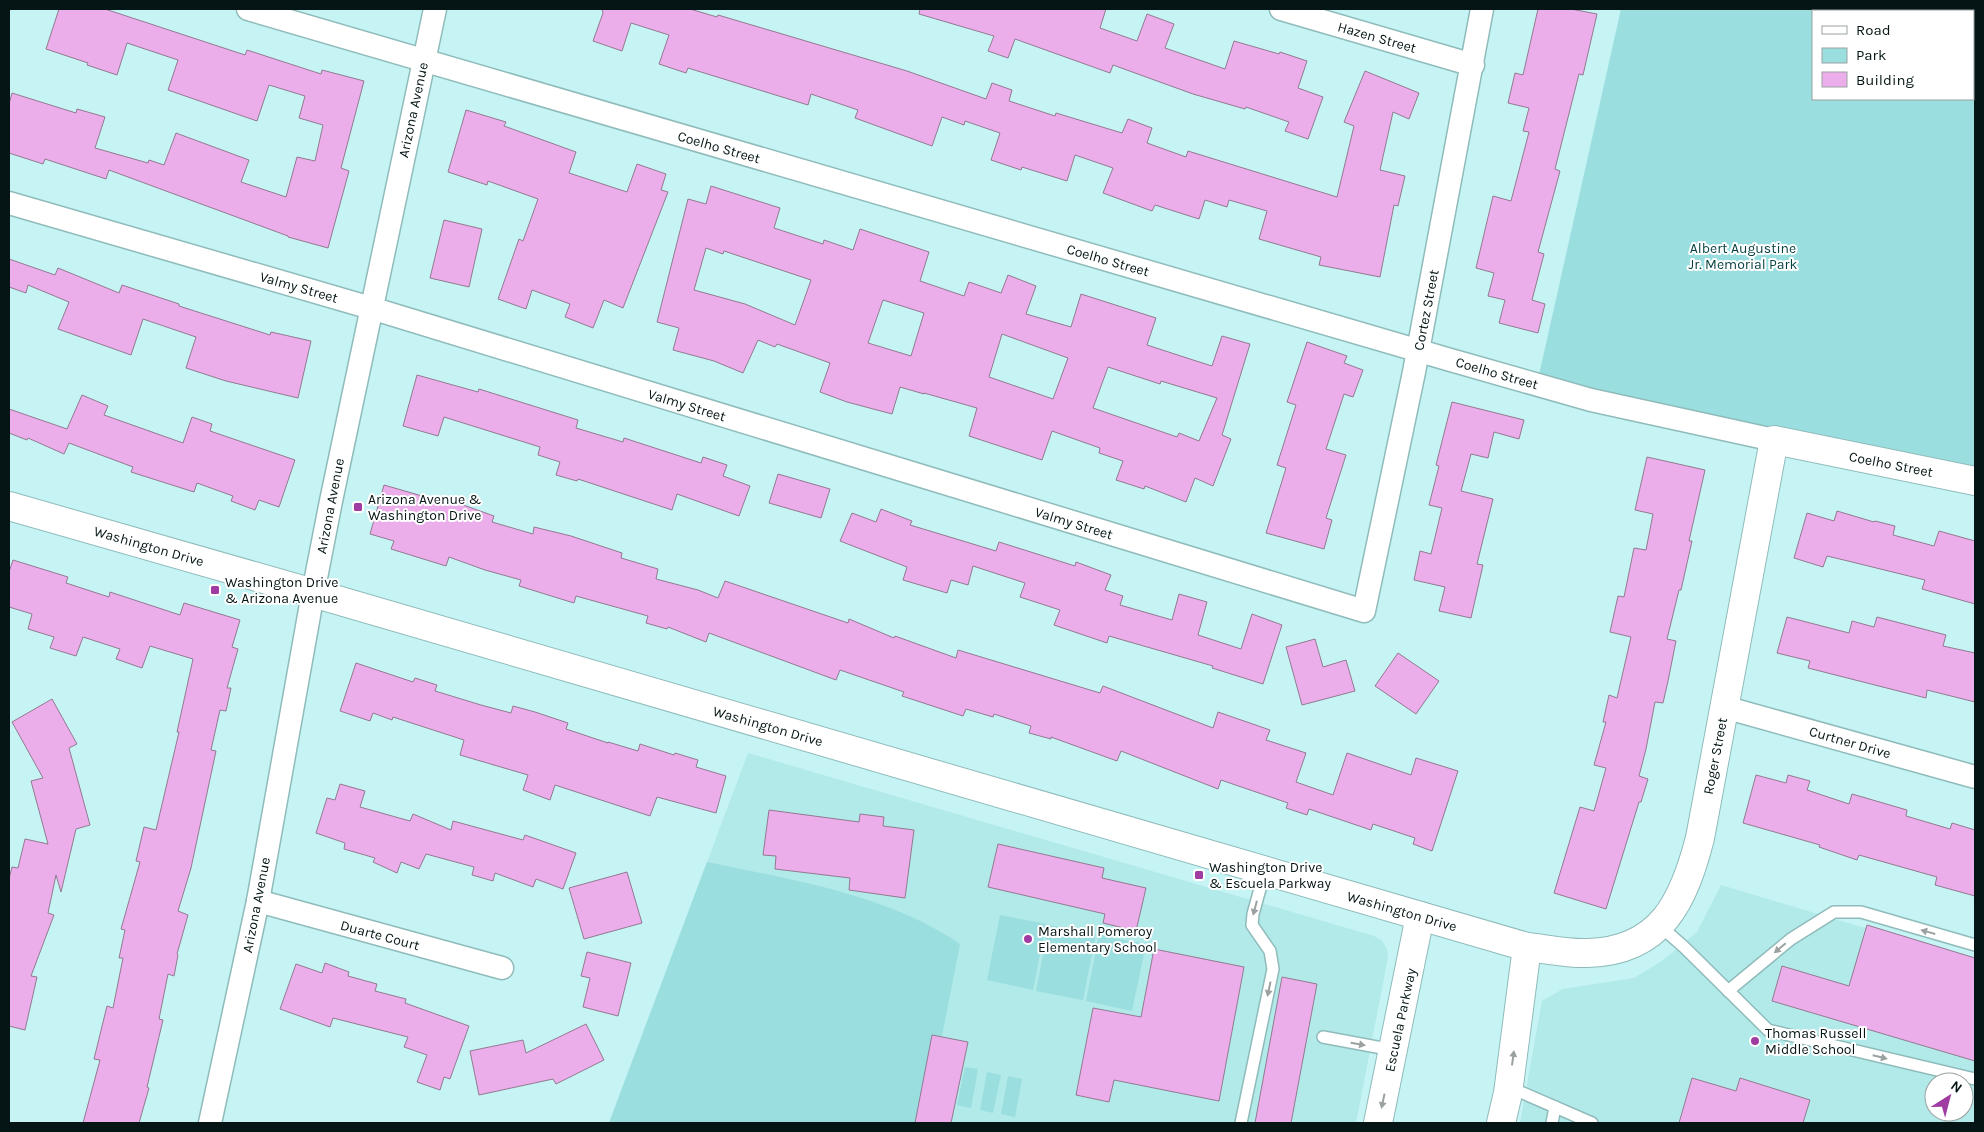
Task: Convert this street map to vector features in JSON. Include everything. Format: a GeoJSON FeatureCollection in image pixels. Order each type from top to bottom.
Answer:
{"type":"FeatureCollection","features":[{"type":"Feature","properties":{"kind":"street","name":"Coelho Street"},"geometry":{"type":"LineString","coordinates":[[248,9],[1418,351],[1592,400],[1975,481]]}},
{"type":"Feature","properties":{"kind":"street","name":"Arizona Avenue"},"geometry":{"type":"LineString","coordinates":[[210,1123],[258,901],[313,593],[370,308],[435,9]]}},
{"type":"Feature","properties":{"kind":"street","name":"Hazen Street"},"geometry":{"type":"LineString","coordinates":[[1282,9],[1473,64]]}},
{"type":"Feature","properties":{"kind":"street","name":"Cortez Street"},"geometry":{"type":"LineString","coordinates":[[1364,611],[1418,351],[1482,9]]}},
{"type":"Feature","properties":{"kind":"street","name":"Valmy Street"},"geometry":{"type":"LineString","coordinates":[[9,203],[370,308],[1364,611]]}},
{"type":"Feature","properties":{"kind":"street","name":"Roger Street"},"geometry":{"type":"LineString","coordinates":[[1527,947],[1587,953],[1614,950],[1633,944],[1659,925],[1678,902],[1693,865],[1700,838],[1774,440]]}},
{"type":"Feature","properties":{"kind":"street","name":"Washington Drive"},"geometry":{"type":"LineString","coordinates":[[9,506],[1527,947]]}},
{"type":"Feature","properties":{"kind":"street","name":"Curtner Drive"},"geometry":{"type":"LineString","coordinates":[[1724,707],[1975,777]]}},
{"type":"Feature","properties":{"kind":"street","name":"Duarte Court"},"geometry":{"type":"LineString","coordinates":[[258,901],[502,968]]}},
{"type":"Feature","properties":{"kind":"street","name":"Escuela Parkway"},"geometry":{"type":"LineString","coordinates":[[1378,1123],[1420,916]]}},
{"type":"Feature","properties":{"kind":"street"},"geometry":{"type":"LineString","coordinates":[[1501,1123],[1509,1087],[1527,947]]}},
{"type":"Feature","properties":{"kind":"lane"},"geometry":{"type":"LineString","coordinates":[[1241,1123],[1273,969],[1270,951],[1252,925],[1253,914],[1265,871]]}},
{"type":"Feature","properties":{"kind":"lane"},"geometry":{"type":"LineString","coordinates":[[1728,991],[1791,939],[1834,912],[1861,912],[1975,945]]}},
{"type":"Feature","properties":{"kind":"lane"},"geometry":{"type":"LineString","coordinates":[[1659,925],[1768,1030],[1975,1079]]}},
{"type":"Feature","properties":{"kind":"lane"},"geometry":{"type":"LineString","coordinates":[[1324,1037],[1393,1050]]}},
{"type":"Feature","properties":{"kind":"lane"},"geometry":{"type":"LineString","coordinates":[[1509,1087],[1592,1123]]}},
{"type":"Feature","properties":{"kind":"lane"},"geometry":{"type":"LineString","coordinates":[[1552,1123],[1555,1107]]}},
{"type":"Feature","properties":{"kind":"shaded area","name":"Marshall Pomeroy Elementary School"},"geometry":{"type":"Polygon","coordinates":[[[748,753],[1374,936],[1382,941],[1387,949],[1388,957],[1356,1123],[609,1123],[748,753]]]}},
{"type":"Feature","properties":{"kind":"shaded area","name":"Thomas Russell Middle School"},"geometry":{"type":"Polygon","coordinates":[[[1721,885],[1975,961],[1975,1123],[1520,1123],[1542,1001],[1563,989],[1634,978],[1662,961],[1697,932],[1721,885]]]}},
{"type":"Feature","properties":{"kind":"green space","name":"Albert Augustine Jr. Memorial Park"},"geometry":{"type":"Polygon","coordinates":[[[1621,9],[1975,9],[1975,481],[1537,384],[1621,9]]]}},
{"type":"Feature","properties":{"kind":"green space"},"geometry":{"type":"Polygon","coordinates":[[[707,862],[805,883],[870,901],[932,927],[960,944],[925,1123],[609,1123],[707,862]]]}},
{"type":"Feature","properties":{"kind":"green space"},"geometry":{"type":"Polygon","coordinates":[[[1000,915],[1046,924],[1033,990],[987,980],[1000,915]]]}},
{"type":"Feature","properties":{"kind":"green space"},"geometry":{"type":"Polygon","coordinates":[[[1049,925],[1096,934],[1083,1000],[1036,991],[1049,925]]]}},
{"type":"Feature","properties":{"kind":"green space"},"geometry":{"type":"Polygon","coordinates":[[[1099,935],[1146,944],[1132,1011],[1086,1001],[1099,935]]]}},
{"type":"Feature","properties":{"kind":"green space"},"geometry":{"type":"Polygon","coordinates":[[[965,1067],[978,1069],[971,1108],[957,1105],[965,1067]]]}},
{"type":"Feature","properties":{"kind":"green space"},"geometry":{"type":"Polygon","coordinates":[[[987,1072],[1001,1075],[993,1113],[980,1110],[987,1072]]]}},
{"type":"Feature","properties":{"kind":"green space"},"geometry":{"type":"Polygon","coordinates":[[[1008,1076],[1022,1079],[1015,1117],[1001,1114],[1008,1076]]]}},
{"type":"Feature","properties":{"kind":"building"},"geometry":{"type":"Polygon","coordinates":[[[59,9],[105,9],[245,55],[247,50],[321,74],[322,70],[364,81],[341,168],[349,171],[328,248],[288,237],[109,170],[106,179],[45,159],[43,164],[9,153],[9,104],[12,93],[76,113],[77,109],[105,117],[95,148],[148,163],[149,160],[164,165],[176,133],[249,160],[241,182],[286,197],[297,157],[315,161],[323,125],[299,118],[305,96],[269,85],[257,121],[168,90],[178,60],[127,43],[117,75],[87,65],[88,63],[46,49],[59,9]]]}},
{"type":"Feature","properties":{"kind":"building"},"geometry":{"type":"Polygon","coordinates":[[[602,9],[690,9],[717,17],[718,15],[907,71],[986,99],[992,83],[1012,90],[1009,101],[1055,116],[1056,113],[1122,133],[1128,119],[1152,128],[1147,143],[1186,157],[1188,151],[1337,197],[1354,126],[1344,122],[1365,71],[1419,93],[1409,119],[1393,112],[1380,170],[1405,176],[1398,206],[1394,205],[1380,277],[1319,265],[1321,257],[1259,239],[1267,211],[1229,200],[1227,207],[1205,200],[1199,219],[1155,205],[1152,211],[1103,193],[1113,168],[1075,155],[1067,181],[1022,167],[1021,170],[991,160],[1000,133],[965,121],[964,125],[942,117],[932,146],[855,118],[858,110],[811,94],[808,105],[688,68],[686,73],[659,64],[669,35],[631,23],[622,51],[593,41],[603,13],[602,9]]]}},
{"type":"Feature","properties":{"kind":"building"},"geometry":{"type":"Polygon","coordinates":[[[920,9],[1106,9],[1100,28],[1137,41],[1147,14],[1174,24],[1165,48],[1225,69],[1234,41],[1279,54],[1280,52],[1307,61],[1298,88],[1323,97],[1308,139],[1285,131],[1289,122],[1246,107],[1245,109],[1193,94],[1113,65],[1110,73],[1015,39],[1008,58],[988,51],[994,36],[919,14],[920,9]]]}},
{"type":"Feature","properties":{"kind":"building"},"geometry":{"type":"Polygon","coordinates":[[[1538,9],[1571,9],[1597,14],[1583,75],[1579,74],[1555,169],[1560,171],[1538,252],[1544,254],[1532,300],[1545,304],[1538,333],[1499,323],[1505,300],[1488,296],[1494,273],[1476,268],[1493,196],[1511,201],[1529,132],[1523,131],[1529,108],[1508,103],[1515,73],[1523,75],[1538,9]]]}},
{"type":"Feature","properties":{"kind":"building"},"geometry":{"type":"Polygon","coordinates":[[[466,110],[506,122],[504,126],[576,152],[569,173],[627,192],[637,164],[666,174],[661,190],[668,192],[623,308],[604,300],[593,328],[565,317],[570,304],[532,290],[526,309],[498,299],[519,239],[523,241],[538,199],[488,181],[487,185],[448,172],[466,110]]]}},
{"type":"Feature","properties":{"kind":"building"},"geometry":{"type":"Polygon","coordinates":[[[711,186],[780,208],[774,228],[823,244],[824,240],[853,250],[860,229],[929,252],[920,281],[964,296],[969,282],[1001,293],[1008,275],[1036,286],[1026,314],[1071,327],[1081,294],[1156,318],[1147,345],[1212,366],[1222,336],[1250,344],[1222,435],[1231,439],[1213,486],[1195,478],[1186,502],[1145,486],[1144,489],[1116,480],[1123,461],[1099,453],[1100,448],[1052,431],[1042,460],[969,436],[977,408],[900,387],[892,414],[847,402],[820,392],[830,363],[777,344],[775,347],[758,340],[743,373],[714,361],[673,350],[679,328],[657,322],[688,199],[706,204],[711,186]],[[706,248],[694,290],[745,304],[795,325],[811,280],[724,251],[723,254],[706,248]],[[883,300],[868,343],[911,356],[924,313],[883,300]],[[1002,334],[989,377],[1053,399],[1068,358],[1002,334]],[[1108,367],[1093,408],[1177,437],[1179,433],[1199,441],[1217,398],[1161,381],[1160,384],[1108,367]]]}},
{"type":"Feature","properties":{"kind":"building"},"geometry":{"type":"Polygon","coordinates":[[[444,220],[482,229],[469,287],[430,278],[444,220]]]}},
{"type":"Feature","properties":{"kind":"building"},"geometry":{"type":"Polygon","coordinates":[[[9,259],[55,275],[58,268],[119,293],[122,285],[179,304],[179,306],[270,335],[271,332],[311,341],[298,398],[226,381],[186,368],[196,337],[143,319],[131,355],[58,329],[69,302],[28,285],[26,293],[9,287],[9,259]]]}},
{"type":"Feature","properties":{"kind":"building"},"geometry":{"type":"Polygon","coordinates":[[[1307,342],[1347,356],[1344,363],[1363,370],[1353,397],[1344,394],[1326,449],[1346,455],[1326,518],[1332,520],[1324,549],[1266,533],[1286,468],[1277,465],[1296,405],[1287,402],[1307,342]]]}},
{"type":"Feature","properties":{"kind":"building"},"geometry":{"type":"Polygon","coordinates":[[[417,375],[478,392],[479,389],[578,420],[576,428],[623,442],[624,438],[701,463],[703,457],[727,465],[723,476],[750,486],[739,516],[677,494],[672,510],[578,479],[577,481],[556,475],[560,462],[538,455],[540,447],[444,417],[438,436],[403,426],[417,375]]]}},
{"type":"Feature","properties":{"kind":"building"},"geometry":{"type":"Polygon","coordinates":[[[82,395],[108,406],[104,415],[183,443],[192,417],[212,424],[210,431],[295,460],[279,507],[259,500],[255,510],[231,501],[233,496],[197,483],[194,492],[131,472],[133,467],[69,443],[64,454],[28,438],[27,440],[9,433],[9,409],[67,429],[82,395]]]}},
{"type":"Feature","properties":{"kind":"building"},"geometry":{"type":"Polygon","coordinates":[[[1452,402],[1524,420],[1519,439],[1494,432],[1488,458],[1471,454],[1461,491],[1493,499],[1477,564],[1483,565],[1471,618],[1439,611],[1445,587],[1414,580],[1420,551],[1431,554],[1442,508],[1429,505],[1439,466],[1436,465],[1452,402]]]}},
{"type":"Feature","properties":{"kind":"building"},"geometry":{"type":"Polygon","coordinates":[[[1647,457],[1705,470],[1689,541],[1692,541],[1681,590],[1679,590],[1667,639],[1676,641],[1668,681],[1663,703],[1655,702],[1639,776],[1648,779],[1606,909],[1554,893],[1580,807],[1594,811],[1606,768],[1594,765],[1606,722],[1603,722],[1609,695],[1617,698],[1631,637],[1610,632],[1618,596],[1624,597],[1634,548],[1646,550],[1653,514],[1635,510],[1647,457]]]}},
{"type":"Feature","properties":{"kind":"building"},"geometry":{"type":"Polygon","coordinates":[[[778,474],[830,489],[821,518],[769,503],[778,474]]]}},
{"type":"Feature","properties":{"kind":"building"},"geometry":{"type":"Polygon","coordinates":[[[384,485],[443,502],[444,498],[494,516],[492,522],[533,534],[534,527],[571,536],[622,553],[621,558],[658,569],[656,579],[698,590],[718,598],[725,581],[848,623],[849,619],[894,638],[895,636],[956,658],[958,650],[1100,693],[1103,686],[1213,728],[1218,712],[1270,730],[1266,740],[1306,753],[1296,782],[1333,795],[1347,753],[1411,775],[1416,758],[1458,771],[1432,851],[1413,844],[1415,838],[1373,824],[1371,830],[1309,809],[1307,815],[1286,808],[1288,803],[1221,780],[1218,789],[1121,751],[1117,761],[1051,737],[1051,739],[1029,733],[1031,726],[994,714],[993,717],[966,709],[963,716],[902,696],[904,692],[840,670],[836,680],[709,633],[706,642],[668,627],[667,629],[646,623],[648,616],[576,596],[574,603],[519,586],[521,580],[449,557],[446,566],[391,549],[394,541],[370,534],[384,485]]]}},
{"type":"Feature","properties":{"kind":"building"},"geometry":{"type":"Polygon","coordinates":[[[881,509],[912,521],[910,525],[996,551],[999,542],[1075,566],[1076,562],[1111,575],[1105,590],[1123,596],[1120,605],[1172,620],[1179,594],[1207,602],[1198,635],[1241,649],[1252,614],[1282,625],[1263,684],[1212,668],[1213,666],[1109,636],[1107,643],[1054,625],[1060,610],[1020,597],[1025,583],[973,566],[968,585],[951,580],[947,593],[903,580],[907,567],[840,541],[852,513],[876,522],[881,509]]]}},
{"type":"Feature","properties":{"kind":"building"},"geometry":{"type":"Polygon","coordinates":[[[1837,511],[1895,526],[1893,535],[1934,546],[1939,531],[1975,541],[1975,604],[1922,589],[1925,580],[1827,556],[1823,567],[1794,558],[1807,513],[1834,521],[1837,511]]]}},
{"type":"Feature","properties":{"kind":"building"},"geometry":{"type":"Polygon","coordinates":[[[13,560],[68,577],[66,583],[109,597],[110,592],[180,615],[184,603],[240,620],[232,647],[238,649],[227,688],[231,688],[226,711],[220,710],[211,750],[216,751],[191,868],[178,911],[188,915],[177,954],[174,976],[168,974],[159,1019],[163,1020],[147,1087],[149,1088],[139,1123],[83,1123],[100,1060],[94,1059],[107,1006],[113,1008],[123,958],[119,958],[125,930],[121,929],[140,862],[136,861],[144,827],[156,830],[179,732],[177,732],[193,659],[150,646],[142,668],[116,659],[120,649],[83,637],[76,656],[50,648],[54,637],[28,629],[32,614],[9,607],[9,572],[13,560]]]}},
{"type":"Feature","properties":{"kind":"building"},"geometry":{"type":"Polygon","coordinates":[[[1787,617],[1849,633],[1852,621],[1874,627],[1877,617],[1946,635],[1943,646],[1975,653],[1975,702],[1927,690],[1926,698],[1808,668],[1810,661],[1777,653],[1787,617]]]}},
{"type":"Feature","properties":{"kind":"building"},"geometry":{"type":"Polygon","coordinates":[[[1315,639],[1323,667],[1346,660],[1355,691],[1302,705],[1286,647],[1315,639]]]}},
{"type":"Feature","properties":{"kind":"building"},"geometry":{"type":"Polygon","coordinates":[[[1398,653],[1439,681],[1416,714],[1375,686],[1398,653]]]}},
{"type":"Feature","properties":{"kind":"building"},"geometry":{"type":"Polygon","coordinates":[[[356,663],[413,682],[415,678],[437,685],[435,691],[481,705],[511,713],[513,706],[535,712],[568,723],[566,729],[608,743],[638,751],[640,744],[674,755],[675,753],[698,760],[696,767],[726,776],[716,813],[657,797],[650,816],[555,785],[550,800],[523,790],[528,775],[460,755],[464,740],[393,717],[392,720],[373,713],[370,721],[340,711],[356,663]]]}},
{"type":"Feature","properties":{"kind":"building"},"geometry":{"type":"Polygon","coordinates":[[[52,699],[77,744],[69,748],[90,825],[76,829],[61,892],[56,875],[48,913],[54,915],[31,976],[37,977],[25,1030],[9,1026],[9,879],[12,867],[18,868],[25,839],[48,844],[31,781],[43,778],[12,722],[52,699]]]}},
{"type":"Feature","properties":{"kind":"building"},"geometry":{"type":"Polygon","coordinates":[[[1756,775],[1786,783],[1788,775],[1810,781],[1807,790],[1849,804],[1852,794],[1907,810],[1906,816],[1950,829],[1952,823],[1975,830],[1975,896],[1935,885],[1937,877],[1859,855],[1857,860],[1819,847],[1820,845],[1743,823],[1756,775]]]}},
{"type":"Feature","properties":{"kind":"building"},"geometry":{"type":"Polygon","coordinates":[[[340,784],[365,791],[360,807],[410,821],[413,814],[451,830],[453,821],[523,840],[525,835],[576,853],[563,889],[536,879],[533,887],[495,873],[493,881],[472,875],[474,867],[426,854],[419,869],[401,862],[397,873],[373,862],[375,858],[344,849],[345,843],[316,833],[327,798],[335,800],[340,784]]]}},
{"type":"Feature","properties":{"kind":"building"},"geometry":{"type":"Polygon","coordinates":[[[769,810],[859,822],[860,814],[884,817],[883,826],[914,830],[905,898],[849,890],[850,878],[775,869],[776,856],[763,855],[769,810]]]}},
{"type":"Feature","properties":{"kind":"building"},"geometry":{"type":"Polygon","coordinates":[[[998,844],[1104,868],[1102,878],[1146,888],[1136,931],[1103,923],[1105,914],[988,887],[998,844]]]}},
{"type":"Feature","properties":{"kind":"building"},"geometry":{"type":"Polygon","coordinates":[[[627,872],[642,923],[584,939],[569,888],[627,872]]]}},
{"type":"Feature","properties":{"kind":"building"},"geometry":{"type":"Polygon","coordinates":[[[1867,925],[1975,958],[1975,1061],[1772,1001],[1782,966],[1849,986],[1867,925]]]}},
{"type":"Feature","properties":{"kind":"building"},"geometry":{"type":"Polygon","coordinates":[[[1154,949],[1244,967],[1219,1101],[1114,1080],[1109,1102],[1076,1095],[1093,1008],[1141,1017],[1154,949]]]}},
{"type":"Feature","properties":{"kind":"building"},"geometry":{"type":"Polygon","coordinates":[[[587,952],[631,963],[618,1016],[583,1007],[590,978],[581,976],[587,952]]]}},
{"type":"Feature","properties":{"kind":"building"},"geometry":{"type":"Polygon","coordinates":[[[325,963],[349,972],[348,976],[377,984],[375,991],[406,999],[405,1003],[469,1026],[450,1079],[444,1077],[440,1090],[417,1082],[427,1055],[404,1047],[408,1037],[333,1018],[330,1027],[280,1009],[296,964],[322,973],[325,963]]]}},
{"type":"Feature","properties":{"kind":"building"},"geometry":{"type":"Polygon","coordinates":[[[1282,977],[1317,984],[1291,1123],[1255,1123],[1282,977]]]}},
{"type":"Feature","properties":{"kind":"building"},"geometry":{"type":"Polygon","coordinates":[[[586,1024],[604,1060],[556,1084],[553,1079],[479,1095],[470,1051],[523,1040],[526,1053],[586,1024]]]}},
{"type":"Feature","properties":{"kind":"building"},"geometry":{"type":"Polygon","coordinates":[[[932,1035],[968,1042],[951,1123],[915,1123],[932,1035]]]}},
{"type":"Feature","properties":{"kind":"building"},"geometry":{"type":"Polygon","coordinates":[[[1692,1078],[1736,1091],[1740,1078],[1810,1100],[1803,1123],[1679,1123],[1692,1078]]]}},
{"type":"Feature","properties":{"kind":"place","name":"Arizona Avenue & Washington Drive"},"geometry":{"type":"Point","coordinates":[358,507]}},
{"type":"Feature","properties":{"kind":"place","name":"Washington Drive & Arizona Avenue"},"geometry":{"type":"Point","coordinates":[215,590]}},
{"type":"Feature","properties":{"kind":"place","name":"Washington Drive & Escuela Parkway"},"geometry":{"type":"Point","coordinates":[1199,875]}},
{"type":"Feature","properties":{"kind":"place","name":"Marshall Pomeroy Elementary School"},"geometry":{"type":"Point","coordinates":[1028,939]}},
{"type":"Feature","properties":{"kind":"place","name":"Thomas Russell Middle School"},"geometry":{"type":"Point","coordinates":[1755,1041]}}]}
